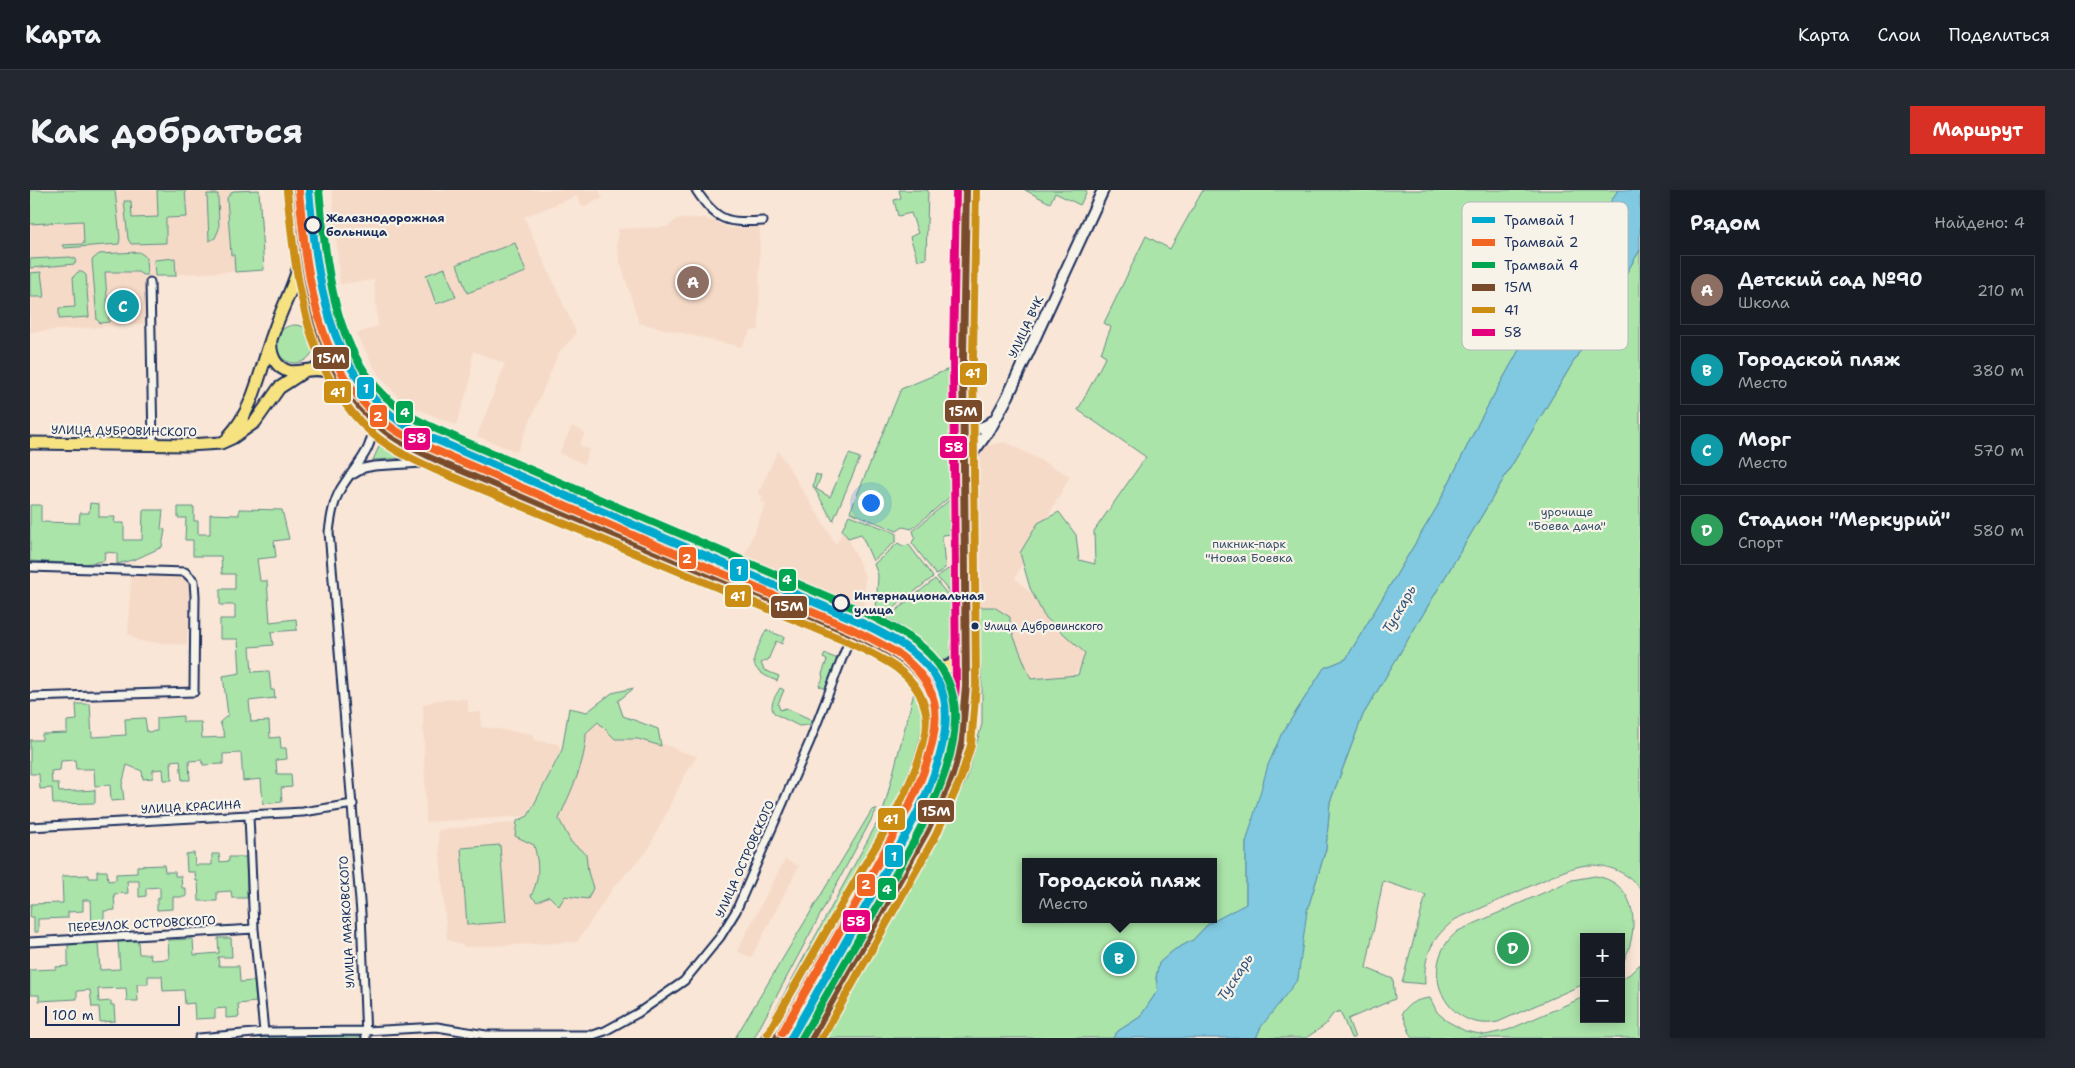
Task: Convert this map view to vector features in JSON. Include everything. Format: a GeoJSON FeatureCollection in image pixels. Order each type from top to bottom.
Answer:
{"type":"FeatureCollection","features":[{"type":"Feature","properties":{"kind":"main road"},"geometry":{"type":"LineString","coordinates":[[297,190],[303,248],[320,327],[334,366],[345,388]]}},
{"type":"Feature","properties":{"kind":"main road"},"geometry":{"type":"LineString","coordinates":[[812,1038],[927,830],[952,775],[965,721],[964,414],[966,190]]}},
{"type":"Feature","properties":{"kind":"main road","name":"УЛИЦА ВЧК"},"geometry":{"type":"LineString","coordinates":[[965,471],[971,455],[997,417],[1103,190]]}},
{"type":"Feature","properties":{"kind":"main road"},"geometry":{"type":"LineString","coordinates":[[217,444],[229,437],[242,419],[271,339],[297,278],[303,248]]}},
{"type":"Feature","properties":{"kind":"main road"},"geometry":{"type":"LineString","coordinates":[[271,339],[271,351],[280,367],[292,373],[317,370],[329,372],[373,420],[417,450],[440,462],[852,633],[892,653],[916,671],[929,688],[937,716],[932,752]]}},
{"type":"Feature","properties":{"kind":"main road"},"geometry":{"type":"LineString","coordinates":[[217,444],[232,438],[249,427],[260,416],[279,388],[303,372]]}},
{"type":"Feature","properties":{"kind":"main road"},"geometry":{"type":"LineString","coordinates":[[964,414],[969,424],[976,428],[985,427],[997,417]]}},
{"type":"Feature","properties":{"kind":"main road","name":"УЛИЦА ДУБРОВИНСКОГО"},"geometry":{"type":"LineString","coordinates":[[30,444],[217,444]]}},
{"type":"Feature","properties":{"kind":"main road"},"geometry":{"type":"LineString","coordinates":[[892,653],[902,654],[921,665],[936,670],[947,668],[956,663],[966,641]]}},
{"type":"Feature","properties":{"kind":"main road"},"geometry":{"type":"LineString","coordinates":[[777,1038],[905,814],[941,728],[942,706],[949,700],[956,700],[959,707],[959,717],[952,775]]}},
{"type":"Feature","properties":{"kind":"street"},"geometry":{"type":"LineString","coordinates":[[696,190],[708,206],[722,219],[738,222],[763,221]]}},
{"type":"Feature","properties":{"kind":"street"},"geometry":{"type":"LineString","coordinates":[[150,282],[153,445]]}},
{"type":"Feature","properties":{"kind":"street","name":"УЛИЦА МАЯКОВСКОГО"},"geometry":{"type":"LineString","coordinates":[[366,1035],[361,913],[353,804],[329,532],[335,501],[368,450],[372,440],[373,420]]}},
{"type":"Feature","properties":{"kind":"street"},"geometry":{"type":"LineString","coordinates":[[348,479],[364,468],[374,466],[440,462]]}},
{"type":"Feature","properties":{"kind":"street"},"geometry":{"type":"LineString","coordinates":[[30,567],[186,572],[194,580],[195,596],[194,692],[30,697]]}},
{"type":"Feature","properties":{"kind":"street","name":"УЛИЦА ОСТРОВСКОГО"},"geometry":{"type":"LineString","coordinates":[[200,1038],[264,1032],[366,1035],[437,1027],[486,1035],[593,1035],[606,1031],[638,1013],[684,981],[720,937],[736,911],[810,741],[852,633]]}},
{"type":"Feature","properties":{"kind":"street","name":"УЛИЦА КРАСИНА"},"geometry":{"type":"LineString","coordinates":[[30,827],[249,816],[303,812],[353,804]]}},
{"type":"Feature","properties":{"kind":"street"},"geometry":{"type":"LineString","coordinates":[[249,816],[254,929],[264,1032]]}},
{"type":"Feature","properties":{"kind":"street","name":"ПЕРЕУЛОК ОСТРОВСКОГО"},"geometry":{"type":"LineString","coordinates":[[30,942],[254,929]]}},
{"type":"Feature","properties":{"kind":"shaded area"},"geometry":{"type":"Polygon","coordinates":[[[30,190],[259,190],[264,270],[145,276],[146,324],[30,332],[30,190]]]}},
{"type":"Feature","properties":{"kind":"shaded area"},"geometry":{"type":"Polygon","coordinates":[[[332,190],[599,190],[603,198],[582,207],[577,196],[524,217],[576,332],[573,338],[559,352],[517,452],[477,436],[505,364],[473,351],[470,382],[456,425],[403,403],[378,374],[356,334],[378,326],[374,280],[340,284],[332,190]]]}},
{"type":"Feature","properties":{"kind":"shaded area"},"geometry":{"type":"Polygon","coordinates":[[[705,218],[731,228],[760,227],[759,330],[751,331],[741,347],[639,323],[619,258],[617,246],[618,229],[667,227],[677,219],[705,218]]]}},
{"type":"Feature","properties":{"kind":"shaded area"},"geometry":{"type":"Polygon","coordinates":[[[572,426],[585,433],[579,445],[589,450],[584,464],[559,453],[572,426]]]}},
{"type":"Feature","properties":{"kind":"shaded area"},"geometry":{"type":"Polygon","coordinates":[[[1006,442],[1070,476],[1015,578],[1089,650],[1086,663],[1067,680],[1027,682],[999,616],[966,616],[965,449],[1006,442]]]}},
{"type":"Feature","properties":{"kind":"shaded area"},"geometry":{"type":"Polygon","coordinates":[[[778,450],[836,544],[843,531],[848,538],[865,576],[864,606],[857,631],[735,578],[766,504],[761,501],[763,496],[758,494],[778,450]]]}},
{"type":"Feature","properties":{"kind":"shaded area"},"geometry":{"type":"Polygon","coordinates":[[[131,575],[191,577],[187,645],[138,641],[128,633],[131,575]]]}},
{"type":"Feature","properties":{"kind":"shaded area"},"geometry":{"type":"Polygon","coordinates":[[[468,699],[468,712],[481,712],[481,727],[534,734],[534,740],[558,744],[561,750],[527,816],[426,822],[423,705],[437,700],[468,699]]]}},
{"type":"Feature","properties":{"kind":"shaded area"},"geometry":{"type":"Polygon","coordinates":[[[598,715],[682,752],[697,756],[685,775],[648,850],[613,888],[577,942],[466,947],[447,939],[438,830],[528,821],[598,715]]]}},
{"type":"Feature","properties":{"kind":"shaded area"},"geometry":{"type":"Polygon","coordinates":[[[785,859],[799,866],[751,958],[737,951],[785,859]]]}},
{"type":"Feature","properties":{"kind":"green space"},"geometry":{"type":"Polygon","coordinates":[[[30,190],[115,190],[119,244],[64,248],[62,245],[84,244],[83,221],[30,224],[30,190]]]}},
{"type":"Feature","properties":{"kind":"green space"},"geometry":{"type":"Polygon","coordinates":[[[157,190],[185,190],[187,217],[166,218],[166,243],[131,244],[128,239],[124,201],[131,201],[132,218],[158,217],[157,190]]]}},
{"type":"Feature","properties":{"kind":"green space"},"geometry":{"type":"Polygon","coordinates":[[[259,190],[264,270],[235,272],[234,255],[231,255],[227,198],[233,191],[259,190]]]}},
{"type":"Feature","properties":{"kind":"green space"},"geometry":{"type":"Polygon","coordinates":[[[899,190],[928,190],[926,259],[918,260],[910,237],[918,233],[911,213],[898,216],[894,200],[901,198],[899,190]]]}},
{"type":"Feature","properties":{"kind":"green space"},"geometry":{"type":"Polygon","coordinates":[[[1025,190],[1087,191],[1080,205],[1055,193],[1050,203],[1025,190]]]}},
{"type":"Feature","properties":{"kind":"green space","name":"пикник-парк \"Новая Боевка"},"geometry":{"type":"Polygon","coordinates":[[[1203,190],[1618,190],[1610,202],[1462,202],[1462,350],[1519,350],[1480,420],[1437,507],[1346,659],[1324,668],[1281,735],[1246,843],[1246,905],[1217,920],[1217,858],[1022,858],[1022,923],[1210,923],[1193,940],[1174,950],[1159,963],[1156,978],[1158,990],[1140,1017],[1118,1031],[1113,1038],[821,1038],[853,981],[897,913],[966,781],[982,724],[982,687],[977,607],[994,607],[1010,617],[1010,627],[1031,679],[1078,675],[1085,653],[1044,616],[1030,588],[1020,553],[1038,523],[1059,512],[1076,535],[1079,560],[1095,564],[1094,531],[1146,457],[1078,410],[1106,356],[1101,353],[1111,327],[1104,323],[1146,236],[1170,249],[1203,190]]]}},
{"type":"Feature","properties":{"kind":"green space"},"geometry":{"type":"Polygon","coordinates":[[[207,194],[218,194],[219,229],[215,238],[209,241],[207,194]]]}},
{"type":"Feature","properties":{"kind":"green space"},"geometry":{"type":"Polygon","coordinates":[[[515,243],[526,272],[467,293],[457,264],[515,243]]]}},
{"type":"Feature","properties":{"kind":"green space","name":"урочище \"Боева дача\""},"geometry":{"type":"Polygon","coordinates":[[[1640,250],[1640,889],[1629,877],[1622,873],[1597,865],[1581,866],[1557,874],[1456,919],[1448,925],[1431,947],[1426,964],[1425,984],[1402,982],[1426,895],[1383,881],[1366,968],[1393,979],[1395,999],[1348,1019],[1355,1038],[1351,1038],[1340,1011],[1333,1014],[1325,1025],[1306,1038],[1256,1038],[1307,911],[1326,849],[1330,802],[1363,715],[1580,350],[1628,350],[1628,270],[1640,250]]]}},
{"type":"Feature","properties":{"kind":"green space"},"geometry":{"type":"Polygon","coordinates":[[[139,252],[146,257],[147,275],[138,272],[105,272],[109,322],[100,323],[97,320],[92,260],[99,254],[139,252]]]}},
{"type":"Feature","properties":{"kind":"green space"},"geometry":{"type":"Polygon","coordinates":[[[70,257],[76,259],[75,264],[30,268],[30,259],[70,257]]]}},
{"type":"Feature","properties":{"kind":"green space"},"geometry":{"type":"Polygon","coordinates":[[[175,258],[176,276],[155,276],[154,260],[175,258]]]}},
{"type":"Feature","properties":{"kind":"green space"},"geometry":{"type":"Polygon","coordinates":[[[445,268],[456,297],[436,304],[426,275],[445,268]]]}},
{"type":"Feature","properties":{"kind":"green space"},"geometry":{"type":"Polygon","coordinates":[[[41,272],[44,297],[30,297],[30,273],[41,272]]]}},
{"type":"Feature","properties":{"kind":"green space"},"geometry":{"type":"Polygon","coordinates":[[[78,272],[86,275],[89,317],[59,319],[59,308],[75,307],[73,277],[78,272]]]}},
{"type":"Feature","properties":{"kind":"green space"},"geometry":{"type":"Polygon","coordinates":[[[295,325],[309,330],[314,344],[309,358],[295,363],[281,358],[276,344],[281,330],[295,325]]]}},
{"type":"Feature","properties":{"kind":"green space"},"geometry":{"type":"Polygon","coordinates":[[[949,369],[954,372],[955,376],[953,494],[912,529],[903,527],[897,531],[850,512],[901,389],[949,369]]]}},
{"type":"Feature","properties":{"kind":"green space"},"geometry":{"type":"Polygon","coordinates":[[[381,442],[407,458],[373,460],[381,442]]]}},
{"type":"Feature","properties":{"kind":"green space"},"geometry":{"type":"Polygon","coordinates":[[[849,454],[860,458],[833,521],[813,486],[816,474],[821,476],[816,489],[830,497],[849,454]]]}},
{"type":"Feature","properties":{"kind":"green space"},"geometry":{"type":"Polygon","coordinates":[[[953,497],[954,534],[942,535],[945,568],[936,575],[912,543],[915,537],[913,531],[953,497]]]}},
{"type":"Feature","properties":{"kind":"green space"},"geometry":{"type":"Polygon","coordinates":[[[90,503],[99,504],[99,517],[115,517],[114,523],[124,523],[124,540],[142,540],[143,510],[163,510],[161,529],[165,530],[162,547],[136,559],[117,564],[117,553],[105,552],[104,561],[84,564],[30,561],[30,505],[41,505],[41,522],[79,523],[80,513],[89,513],[90,503]]]}},
{"type":"Feature","properties":{"kind":"green space"},"geometry":{"type":"Polygon","coordinates":[[[178,507],[194,507],[194,521],[198,521],[198,534],[210,534],[210,514],[239,515],[239,509],[282,510],[289,539],[274,541],[276,557],[257,559],[260,581],[267,581],[270,622],[296,619],[297,630],[271,632],[273,645],[250,647],[252,672],[269,671],[271,690],[274,690],[275,698],[249,701],[251,722],[269,721],[270,738],[280,737],[281,748],[286,748],[287,759],[276,760],[277,774],[291,774],[292,787],[281,788],[282,802],[263,804],[261,779],[243,781],[241,753],[223,754],[223,764],[203,765],[202,760],[189,761],[190,780],[182,780],[180,760],[171,761],[172,780],[164,780],[163,769],[153,770],[153,778],[143,779],[142,771],[127,765],[122,785],[124,800],[111,801],[110,785],[95,786],[94,769],[76,769],[75,760],[61,761],[60,770],[51,771],[52,783],[58,783],[59,792],[95,790],[95,803],[53,804],[52,788],[40,789],[39,774],[30,774],[30,740],[42,740],[42,734],[67,733],[67,721],[77,720],[76,704],[90,704],[92,737],[126,735],[125,719],[145,718],[147,732],[157,731],[157,718],[183,716],[183,722],[201,722],[202,738],[225,737],[220,722],[228,715],[223,676],[240,673],[238,639],[220,639],[220,619],[235,619],[235,605],[220,605],[220,589],[235,589],[235,574],[222,574],[221,556],[193,556],[193,540],[185,540],[186,518],[178,518],[178,507]]]}},
{"type":"Feature","properties":{"kind":"green space"},"geometry":{"type":"Polygon","coordinates":[[[849,515],[896,533],[896,541],[873,561],[861,534],[848,538],[842,530],[849,515]]]}},
{"type":"Feature","properties":{"kind":"green space"},"geometry":{"type":"Polygon","coordinates":[[[898,543],[903,546],[909,545],[933,577],[880,619],[876,611],[878,575],[874,564],[898,543]]]}},
{"type":"Feature","properties":{"kind":"green space"},"geometry":{"type":"Polygon","coordinates":[[[948,569],[955,573],[955,599],[937,577],[948,569]]]}},
{"type":"Feature","properties":{"kind":"green space"},"geometry":{"type":"Polygon","coordinates":[[[935,579],[955,604],[954,652],[952,657],[945,660],[937,657],[898,631],[901,626],[887,618],[935,579]]]}},
{"type":"Feature","properties":{"kind":"green space"},"geometry":{"type":"Polygon","coordinates":[[[766,630],[784,637],[782,644],[776,641],[768,660],[761,663],[764,670],[779,676],[777,681],[766,676],[755,666],[755,655],[766,630]]]}},
{"type":"Feature","properties":{"kind":"green space"},"geometry":{"type":"Polygon","coordinates":[[[825,654],[838,659],[826,689],[819,686],[827,660],[823,658],[825,654]]]}},
{"type":"Feature","properties":{"kind":"green space"},"geometry":{"type":"Polygon","coordinates":[[[634,688],[618,701],[623,716],[658,729],[661,746],[638,739],[615,739],[598,722],[586,733],[580,766],[559,819],[571,842],[586,854],[588,872],[593,888],[588,899],[565,896],[559,906],[549,896],[537,902],[531,896],[538,871],[534,845],[515,836],[517,821],[528,816],[562,750],[569,708],[587,712],[612,693],[634,688]]]}},
{"type":"Feature","properties":{"kind":"green space"},"geometry":{"type":"Polygon","coordinates":[[[780,688],[784,690],[778,704],[780,710],[786,708],[812,720],[809,725],[799,726],[775,714],[772,705],[780,688]]]}},
{"type":"Feature","properties":{"kind":"green space"},"geometry":{"type":"Polygon","coordinates":[[[915,689],[921,700],[923,714],[921,732],[903,787],[767,1038],[760,1038],[883,812],[915,689]]]}},
{"type":"Feature","properties":{"kind":"green space"},"geometry":{"type":"Polygon","coordinates":[[[877,809],[754,1038],[735,1038],[872,810],[877,809]]]}},
{"type":"Feature","properties":{"kind":"green space"},"geometry":{"type":"Polygon","coordinates":[[[500,845],[506,922],[467,925],[461,848],[500,845]]]}},
{"type":"Feature","properties":{"kind":"green space"},"geometry":{"type":"Polygon","coordinates":[[[194,853],[195,865],[212,865],[212,854],[219,854],[220,862],[229,861],[229,857],[246,857],[247,898],[232,898],[231,891],[217,892],[217,901],[199,901],[198,881],[196,881],[195,872],[187,872],[186,854],[194,853]]]}},
{"type":"Feature","properties":{"kind":"green space"},"geometry":{"type":"Polygon","coordinates":[[[164,865],[165,872],[175,872],[175,876],[181,876],[182,888],[186,888],[186,897],[173,897],[173,909],[157,910],[160,887],[146,888],[146,896],[139,897],[139,881],[127,881],[128,893],[114,894],[115,910],[104,911],[104,930],[92,930],[91,900],[83,900],[83,911],[68,912],[68,918],[38,919],[38,932],[34,932],[34,917],[30,917],[31,904],[63,903],[62,876],[89,875],[89,878],[97,878],[97,871],[107,871],[108,881],[116,880],[116,874],[137,873],[137,866],[164,865]]]}},
{"type":"Feature","properties":{"kind":"green space"},"geometry":{"type":"Polygon","coordinates":[[[1595,876],[1610,881],[1621,888],[1628,899],[1632,911],[1633,925],[1625,957],[1625,933],[1580,933],[1580,986],[1498,1022],[1479,1023],[1463,1017],[1451,1007],[1442,993],[1438,978],[1439,961],[1445,945],[1458,931],[1572,880],[1595,876]]]}},
{"type":"Feature","properties":{"kind":"green space"},"geometry":{"type":"Polygon","coordinates":[[[218,938],[231,938],[232,957],[218,957],[219,966],[239,966],[240,982],[254,981],[256,1002],[238,1004],[239,1017],[226,1018],[226,1008],[215,1009],[215,1018],[195,1019],[194,1003],[185,1004],[184,990],[163,991],[162,976],[148,976],[148,984],[137,984],[138,1001],[127,1001],[126,988],[98,989],[99,1002],[111,1001],[111,1005],[114,1005],[115,1021],[100,1022],[99,1007],[92,1007],[90,990],[77,991],[77,999],[39,1001],[39,995],[30,995],[30,970],[56,969],[56,967],[68,966],[68,945],[98,943],[100,970],[120,969],[118,942],[138,941],[139,954],[150,954],[151,960],[169,959],[168,940],[193,939],[194,955],[219,953],[218,938]]]}},
{"type":"Feature","properties":{"kind":"green space"},"geometry":{"type":"Polygon","coordinates":[[[1640,964],[1640,1038],[1412,1038],[1402,1013],[1414,1002],[1430,998],[1437,1012],[1447,1021],[1465,1031],[1485,1035],[1508,1030],[1580,999],[1580,1023],[1625,1023],[1625,977],[1640,964]]]}},
{"type":"Feature","properties":{"kind":"green space"},"geometry":{"type":"Polygon","coordinates":[[[362,1034],[362,1038],[254,1038],[269,1037],[362,1034]]]}},
{"type":"Feature","properties":{"kind":"water"},"geometry":{"type":"Polygon","coordinates":[[[1618,190],[1640,190],[1640,250],[1628,270],[1628,202],[1610,202],[1618,190]]]}},
{"type":"Feature","properties":{"kind":"water","name":"Тускарь"},"geometry":{"type":"Polygon","coordinates":[[[1519,350],[1580,350],[1363,715],[1330,802],[1326,849],[1307,911],[1298,979],[1261,1027],[1256,1038],[1113,1038],[1118,1031],[1140,1017],[1158,990],[1156,978],[1159,963],[1174,950],[1193,940],[1208,924],[1217,923],[1217,919],[1246,904],[1246,843],[1268,765],[1281,735],[1324,668],[1346,659],[1437,507],[1480,420],[1519,350]]]}},
{"type":"Feature","properties":{"kind":"tram line","name":"1"},"geometry":{"type":"LineString","coordinates":[[309,190],[321,286],[329,317],[340,347],[355,374],[374,399],[399,421],[427,436],[856,620],[891,638],[914,653],[924,662],[939,683],[945,703],[946,724],[940,755],[927,791],[888,867],[791,1038]]}},
{"type":"Feature","properties":{"kind":"tram line","name":"4"},"geometry":{"type":"LineString","coordinates":[[319,190],[331,282],[338,313],[349,342],[363,369],[382,393],[406,413],[461,440],[861,611],[911,639],[933,657],[941,668],[948,681],[955,708],[954,737],[946,768],[934,800],[903,861],[802,1038]]}},
{"type":"Feature","properties":{"kind":"tram line","name":"2"},"geometry":{"type":"LineString","coordinates":[[299,191],[306,257],[312,290],[320,323],[332,354],[348,383],[369,409],[395,430],[416,442],[852,629],[896,652],[923,677],[933,697],[935,706],[934,734],[923,775],[893,837],[782,1033]]}},
{"type":"Feature","properties":{"kind":"transit line","name":"15М"},"geometry":{"type":"LineString","coordinates":[[297,190],[309,286],[316,318],[326,349],[340,378],[358,404],[381,427],[409,446],[440,461],[852,633],[899,658],[919,675],[926,686],[934,704],[936,731],[927,768],[920,785],[895,833],[777,1038]]}},
{"type":"Feature","properties":{"kind":"transit line","name":"58"},"geometry":{"type":"LineString","coordinates":[[307,190],[319,283],[335,344],[349,372],[366,398],[394,425],[444,452],[856,624],[906,651],[918,660],[936,681],[944,701],[947,727],[944,747],[934,779],[912,824],[789,1038]]}},
{"type":"Feature","properties":{"kind":"transit line","name":"58"},"geometry":{"type":"LineString","coordinates":[[802,1033],[918,825],[943,772],[951,741],[956,685],[953,357],[956,190]]}},
{"type":"Feature","properties":{"kind":"transit line","name":"15М"},"geometry":{"type":"LineString","coordinates":[[811,1038],[927,830],[952,775],[961,743],[966,685],[963,357],[966,190]]}},
{"type":"Feature","properties":{"kind":"transit line","name":"41"},"geometry":{"type":"LineString","coordinates":[[822,1038],[936,835],[961,778],[971,745],[976,685],[973,357],[976,190]]}},
{"type":"Feature","properties":{"kind":"transit line","name":"41"},"geometry":{"type":"LineString","coordinates":[[287,191],[300,289],[318,353],[332,383],[350,410],[380,440],[395,450],[436,470],[848,642],[892,665],[902,672],[918,691],[926,714],[926,732],[922,750],[902,800],[768,1033]]}},
{"type":"Feature","properties":{"kind":"place","name":"Железнодорожная больница"},"geometry":{"type":"Point","coordinates":[313,225]}},
{"type":"Feature","properties":{"kind":"place","name":"Детский сад №90"},"geometry":{"type":"Point","coordinates":[693,282]}},
{"type":"Feature","properties":{"kind":"place","name":"Морг"},"geometry":{"type":"Point","coordinates":[123,306]}},
{"type":"Feature","properties":{"kind":"place","name":"Интернациональная улица"},"geometry":{"type":"Point","coordinates":[841,603]}},
{"type":"Feature","properties":{"kind":"place","name":"Улица Дубровинского"},"geometry":{"type":"Point","coordinates":[975,626]}},
{"type":"Feature","properties":{"kind":"place","name":"Стадион \"Меркурий\""},"geometry":{"type":"Point","coordinates":[1513,948]}},
{"type":"Feature","properties":{"kind":"place","name":"Городской пляж"},"geometry":{"type":"Point","coordinates":[1119,958]}}]}
